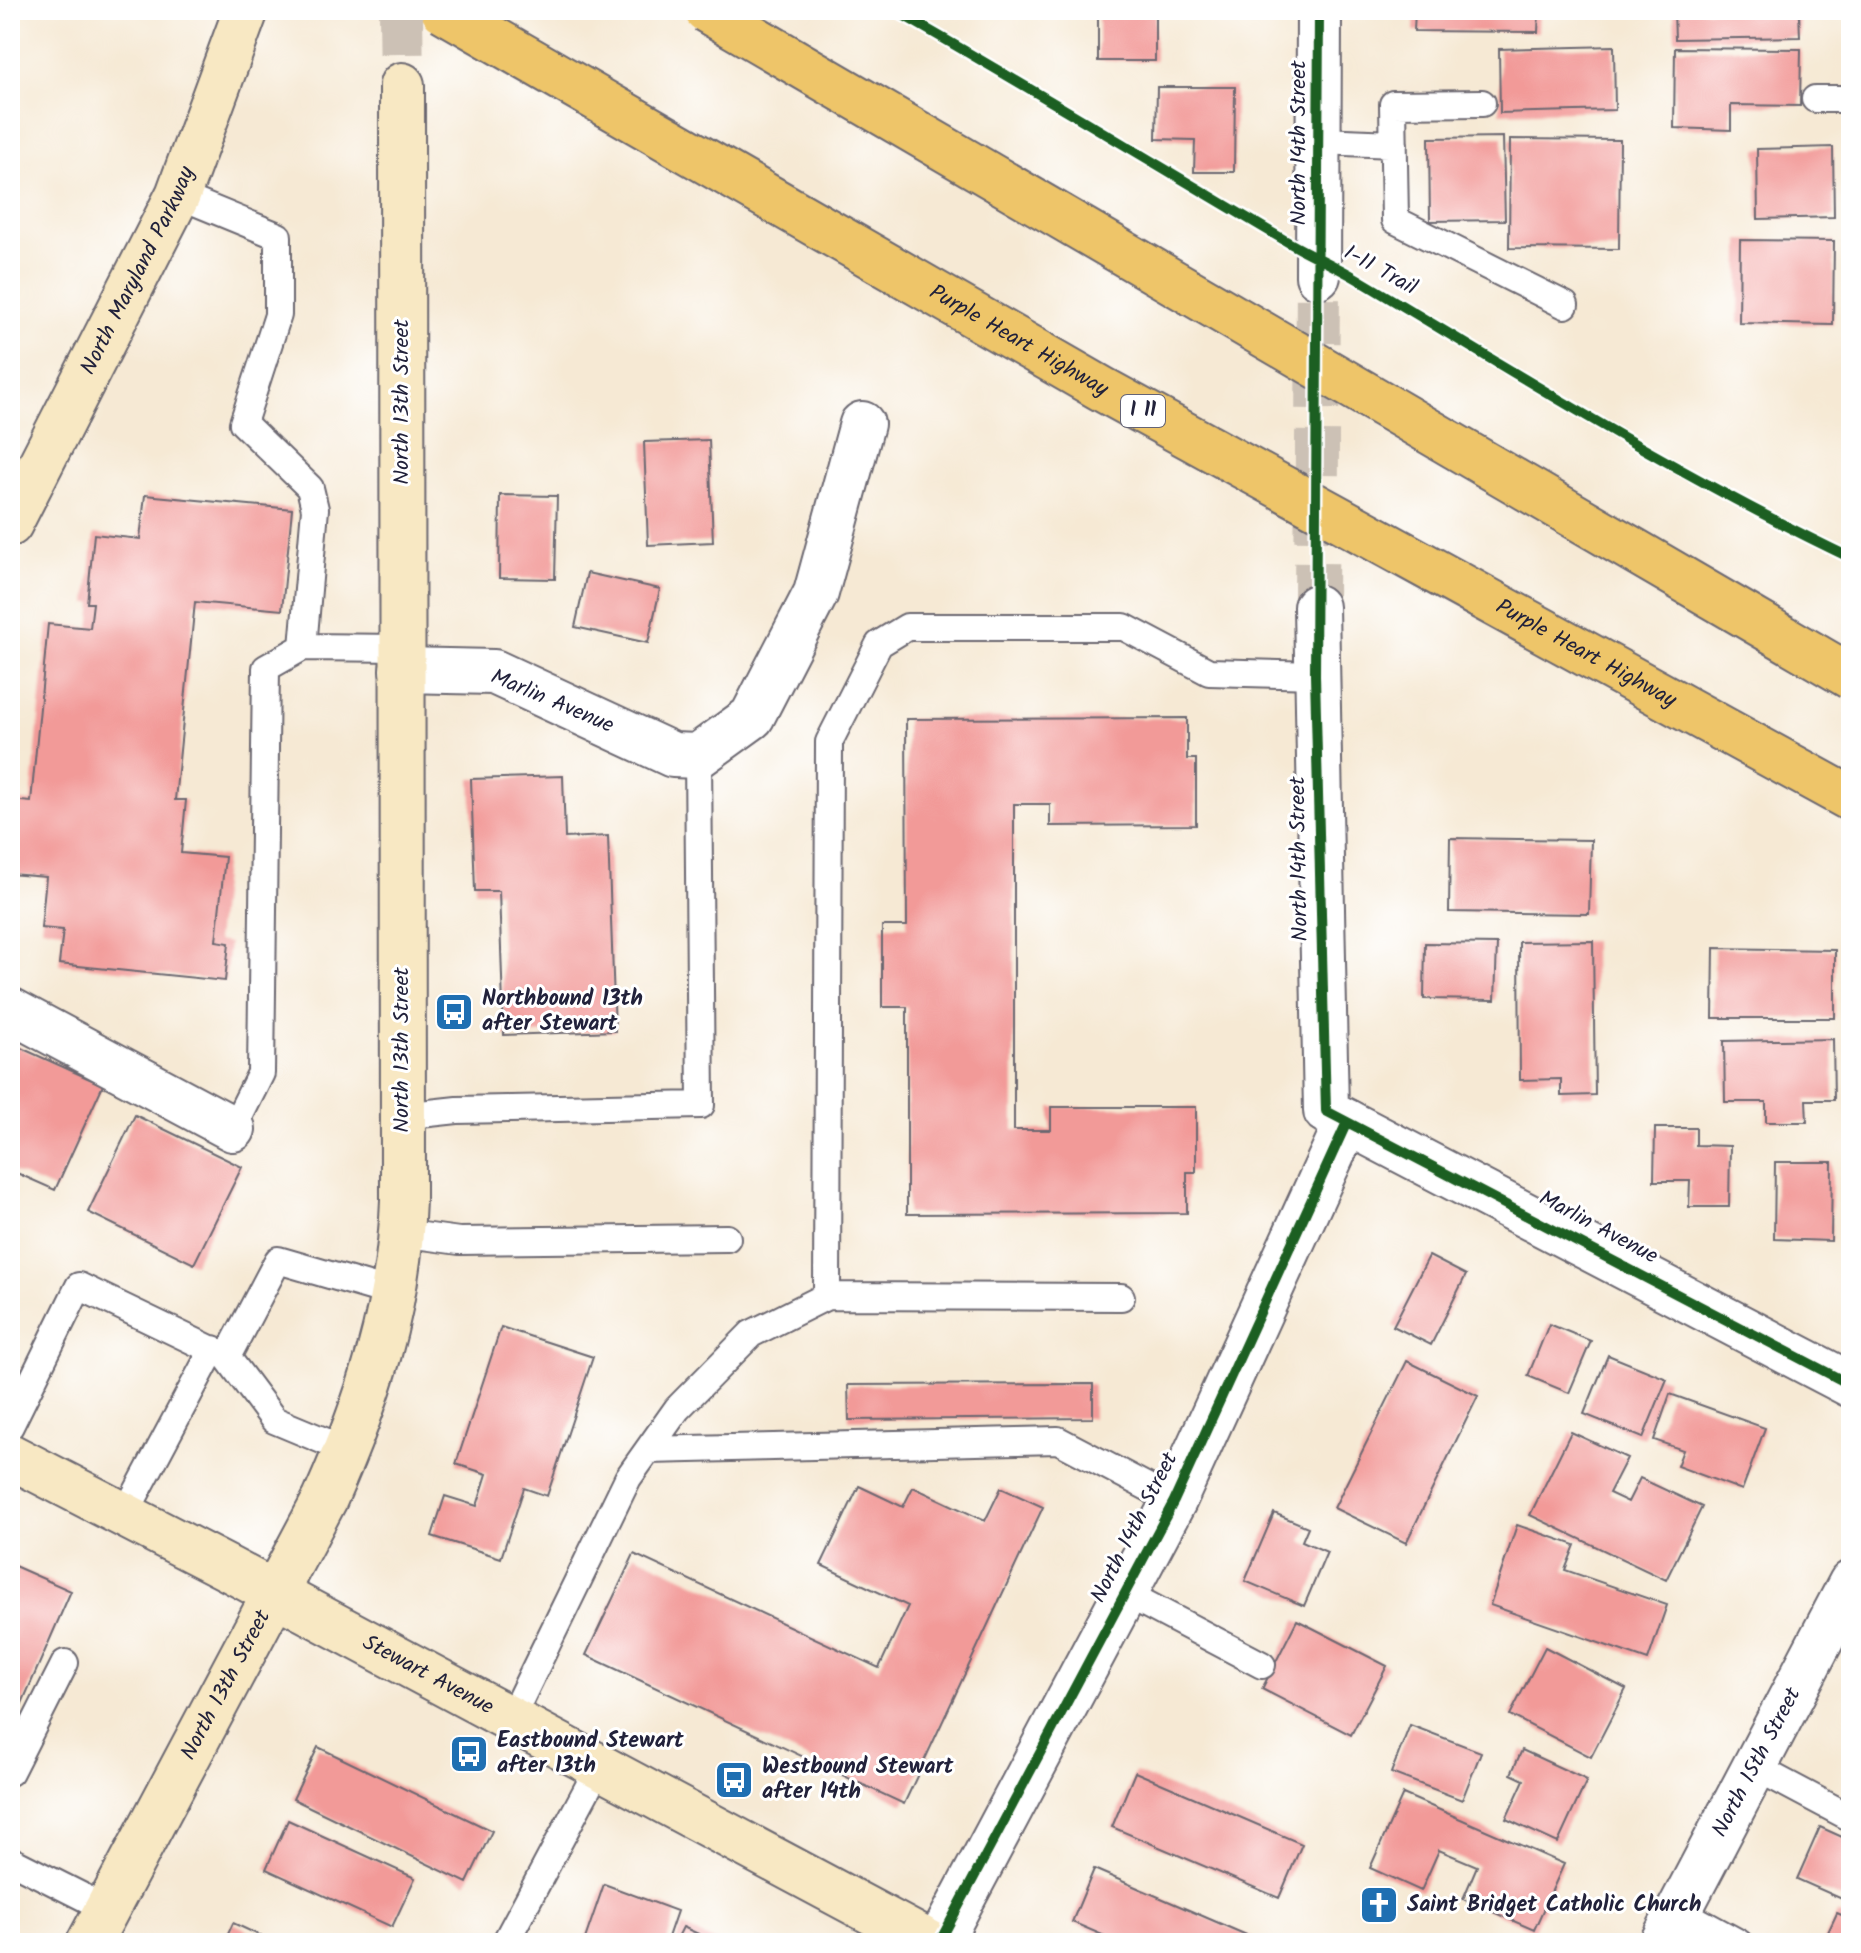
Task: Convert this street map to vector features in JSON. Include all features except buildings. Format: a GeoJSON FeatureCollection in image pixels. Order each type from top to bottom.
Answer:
{"type":"FeatureCollection","features":[{"type":"Feature","properties":{"kind":"highway","name":"Purple Heart Highway"},"geometry":{"type":"LineString","coordinates":[[443,10],[1102,389],[1851,799]]}},
{"type":"Feature","properties":{"kind":"highway"},"geometry":{"type":"LineString","coordinates":[[706,10],[1851,677]]}},
{"type":"Feature","properties":{"kind":"main road","name":"North Maryland Parkway"},"geometry":{"type":"LineString","coordinates":[[10,524],[178,195],[246,10]]}},
{"type":"Feature","properties":{"kind":"main road","name":"North 13th Street"},"geometry":{"type":"LineString","coordinates":[[98,1926],[275,1594],[346,1450],[357,1426],[395,1294],[401,1233],[402,1116],[402,85]]}},
{"type":"Feature","properties":{"kind":"main road","name":"Stewart Avenue"},"geometry":{"type":"LineString","coordinates":[[10,1456],[930,1943]]}},
{"type":"Feature","properties":{"kind":"street","name":"North 14th Street"},"geometry":{"type":"LineString","coordinates":[[1318,276],[1319,10]]}},
{"type":"Feature","properties":{"kind":"street"},"geometry":{"type":"LineString","coordinates":[[698,756],[752,717],[816,593],[862,424]]}},
{"type":"Feature","properties":{"kind":"street","name":"North 14th Street"},"geometry":{"type":"LineString","coordinates":[[939,1943],[1174,1501],[1336,1116],[1315,675],[1316,607]]}},
{"type":"Feature","properties":{"kind":"street","name":"Marlin Avenue"},"geometry":{"type":"LineString","coordinates":[[402,659],[494,672],[673,755],[698,756]]}},
{"type":"Feature","properties":{"kind":"street"},"geometry":{"type":"LineString","coordinates":[[10,1010],[233,1129]]}},
{"type":"Feature","properties":{"kind":"street","name":"Marlin Avenue"},"geometry":{"type":"LineString","coordinates":[[1336,1116],[1851,1385]]}},
{"type":"Feature","properties":{"kind":"street","name":"North 15th Street"},"geometry":{"type":"LineString","coordinates":[[1671,1927],[1851,1583]]}},
{"type":"Feature","properties":{"kind":"lane"},"geometry":{"type":"LineString","coordinates":[[1815,99],[1851,99]]}},
{"type":"Feature","properties":{"kind":"lane"},"geometry":{"type":"LineString","coordinates":[[1482,103],[1393,104],[1395,220],[1565,305]]}},
{"type":"Feature","properties":{"kind":"lane"},"geometry":{"type":"LineString","coordinates":[[1320,141],[1394,144]]}},
{"type":"Feature","properties":{"kind":"lane"},"geometry":{"type":"LineString","coordinates":[[178,195],[278,236],[278,315],[243,423],[310,488],[315,509],[303,647]]}},
{"type":"Feature","properties":{"kind":"lane"},"geometry":{"type":"LineString","coordinates":[[827,1296],[829,742],[879,644],[907,627],[1124,627],[1209,672],[1315,675]]}},
{"type":"Feature","properties":{"kind":"lane"},"geometry":{"type":"LineString","coordinates":[[233,1129],[261,1073],[266,668],[303,647],[402,659]]}},
{"type":"Feature","properties":{"kind":"lane"},"geometry":{"type":"LineString","coordinates":[[402,1116],[457,1110],[701,1105],[698,756]]}},
{"type":"Feature","properties":{"kind":"lane"},"geometry":{"type":"LineString","coordinates":[[401,1233],[459,1241],[727,1238]]}},
{"type":"Feature","properties":{"kind":"lane"},"geometry":{"type":"LineString","coordinates":[[124,1516],[278,1260],[395,1294]]}},
{"type":"Feature","properties":{"kind":"lane"},"geometry":{"type":"LineString","coordinates":[[10,1426],[79,1286],[220,1353],[274,1420],[346,1450]]}},
{"type":"Feature","properties":{"kind":"lane"},"geometry":{"type":"LineString","coordinates":[[510,1720],[628,1478],[677,1409],[751,1334],[827,1296],[1121,1297]]}},
{"type":"Feature","properties":{"kind":"lane"},"geometry":{"type":"LineString","coordinates":[[648,1450],[1058,1440],[1174,1501]]}},
{"type":"Feature","properties":{"kind":"lane"},"geometry":{"type":"LineString","coordinates":[[1125,1593],[1262,1665]]}},
{"type":"Feature","properties":{"kind":"lane"},"geometry":{"type":"LineString","coordinates":[[10,1772],[65,1663]]}},
{"type":"Feature","properties":{"kind":"lane"},"geometry":{"type":"LineString","coordinates":[[505,1943],[599,1767]]}},
{"type":"Feature","properties":{"kind":"lane"},"geometry":{"type":"LineString","coordinates":[[1755,1767],[1851,1818]]}},
{"type":"Feature","properties":{"kind":"lane"},"geometry":{"type":"LineString","coordinates":[[10,1860],[98,1926]]}},
{"type":"Feature","properties":{"kind":"lane"},"geometry":{"type":"LineString","coordinates":[[1671,1927],[1739,1943]]}},
{"type":"Feature","properties":{"kind":"tunnel"},"geometry":{"type":"LineString","coordinates":[[401,10],[402,85]]}},
{"type":"Feature","properties":{"kind":"tunnel"},"geometry":{"type":"LineString","coordinates":[[1316,607],[1318,276]]}},
{"type":"Feature","properties":{"kind":"cycle path","name":"I-11 Trail"},"geometry":{"type":"LineString","coordinates":[[894,10],[1603,425],[1725,494],[1851,558]]}},
{"type":"Feature","properties":{"kind":"cycle path"},"geometry":{"type":"LineString","coordinates":[[1319,10],[1315,675],[1326,1111],[1851,1385]]}},
{"type":"Feature","properties":{"kind":"cycle path"},"geometry":{"type":"LineString","coordinates":[[939,1943],[1174,1501],[1347,1122]]}},
{"type":"Feature","properties":{"kind":"place","name":"Northbound 13th after Stewart"},"geometry":{"type":"Point","coordinates":[454,1012]}},
{"type":"Feature","properties":{"kind":"place","name":"Eastbound Stewart after 13th"},"geometry":{"type":"Point","coordinates":[469,1754]}},
{"type":"Feature","properties":{"kind":"place","name":"Westbound Stewart after 14th"},"geometry":{"type":"Point","coordinates":[734,1780]}},
{"type":"Feature","properties":{"kind":"place","name":"Saint Bridget Catholic Church"},"geometry":{"type":"Point","coordinates":[1379,1905]}}]}
